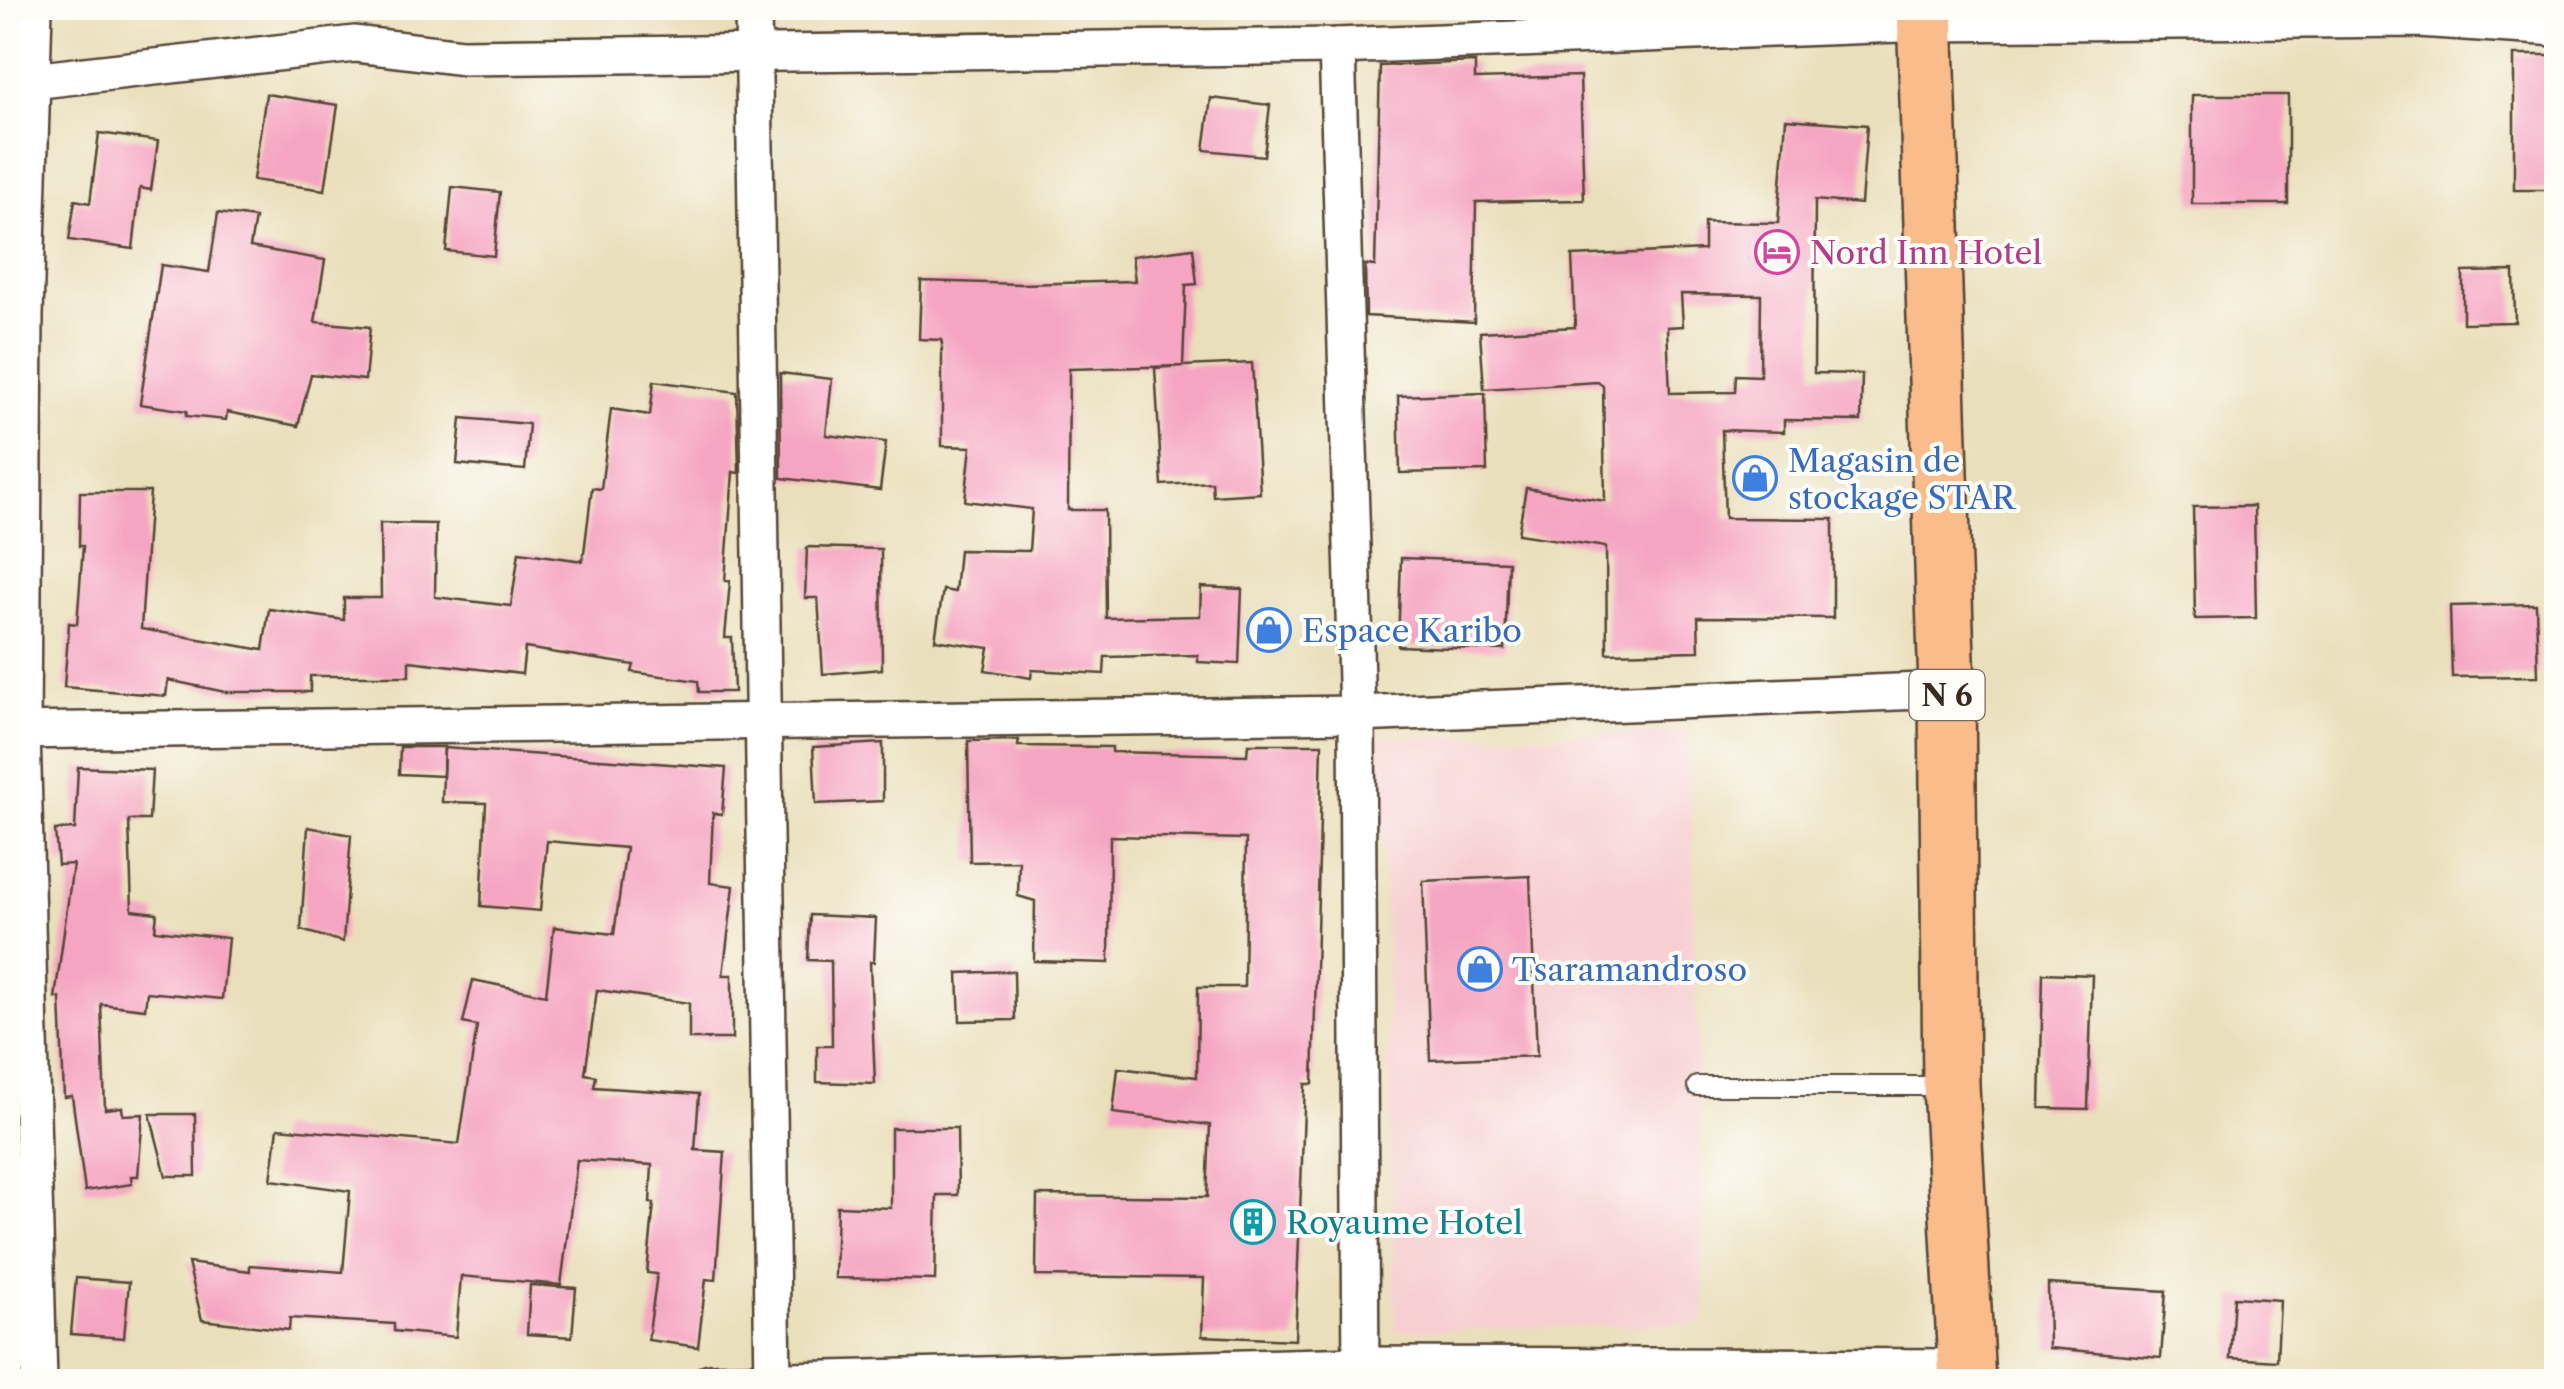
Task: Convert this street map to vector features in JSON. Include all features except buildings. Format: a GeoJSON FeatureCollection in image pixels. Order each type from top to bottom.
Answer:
{"type":"FeatureCollection","features":[{"type":"Feature","properties":{"kind":"main road","name":"N 6"},"geometry":{"type":"LineString","coordinates":[[1925,16],[1947,690],[1951,1086],[1967,1374]]}},
{"type":"Feature","properties":{"kind":"street"},"geometry":{"type":"LineString","coordinates":[[34,8],[20,80],[15,731],[40,1382]]}},
{"type":"Feature","properties":{"kind":"street"},"geometry":{"type":"LineString","coordinates":[[753,8],[774,1380]]}},
{"type":"Feature","properties":{"kind":"street"},"geometry":{"type":"LineString","coordinates":[[20,80],[355,44],[463,57],[1338,46],[1925,16],[2418,13],[2556,28]]}},
{"type":"Feature","properties":{"kind":"street"},"geometry":{"type":"LineString","coordinates":[[1338,46],[1357,714],[1361,1373]]}},
{"type":"Feature","properties":{"kind":"street"},"geometry":{"type":"LineString","coordinates":[[15,731],[762,718],[1357,714],[1947,690]]}},
{"type":"Feature","properties":{"kind":"street"},"geometry":{"type":"LineString","coordinates":[[710,1382],[1361,1373],[1967,1374]]}},
{"type":"Feature","properties":{"kind":"lane"},"geometry":{"type":"LineString","coordinates":[[1698,1086],[1951,1086]]}},
{"type":"Feature","properties":{"kind":"shaded area"},"geometry":{"type":"Polygon","coordinates":[[[1690,732],[1704,1324],[1395,1331],[1381,738],[1690,732]]]}},
{"type":"Feature","properties":{"kind":"place","name":"Nord Inn Hotel"},"geometry":{"type":"Point","coordinates":[1777,252]}},
{"type":"Feature","properties":{"kind":"place","name":"Magasin de stockage STAR"},"geometry":{"type":"Point","coordinates":[1755,478]}},
{"type":"Feature","properties":{"kind":"place","name":"Espace Karibo"},"geometry":{"type":"Point","coordinates":[1269,630]}},
{"type":"Feature","properties":{"kind":"place","name":"Tsaramandroso"},"geometry":{"type":"Point","coordinates":[1480,969]}},
{"type":"Feature","properties":{"kind":"place","name":"Royaume Hotel"},"geometry":{"type":"Point","coordinates":[1253,1222]}}]}
